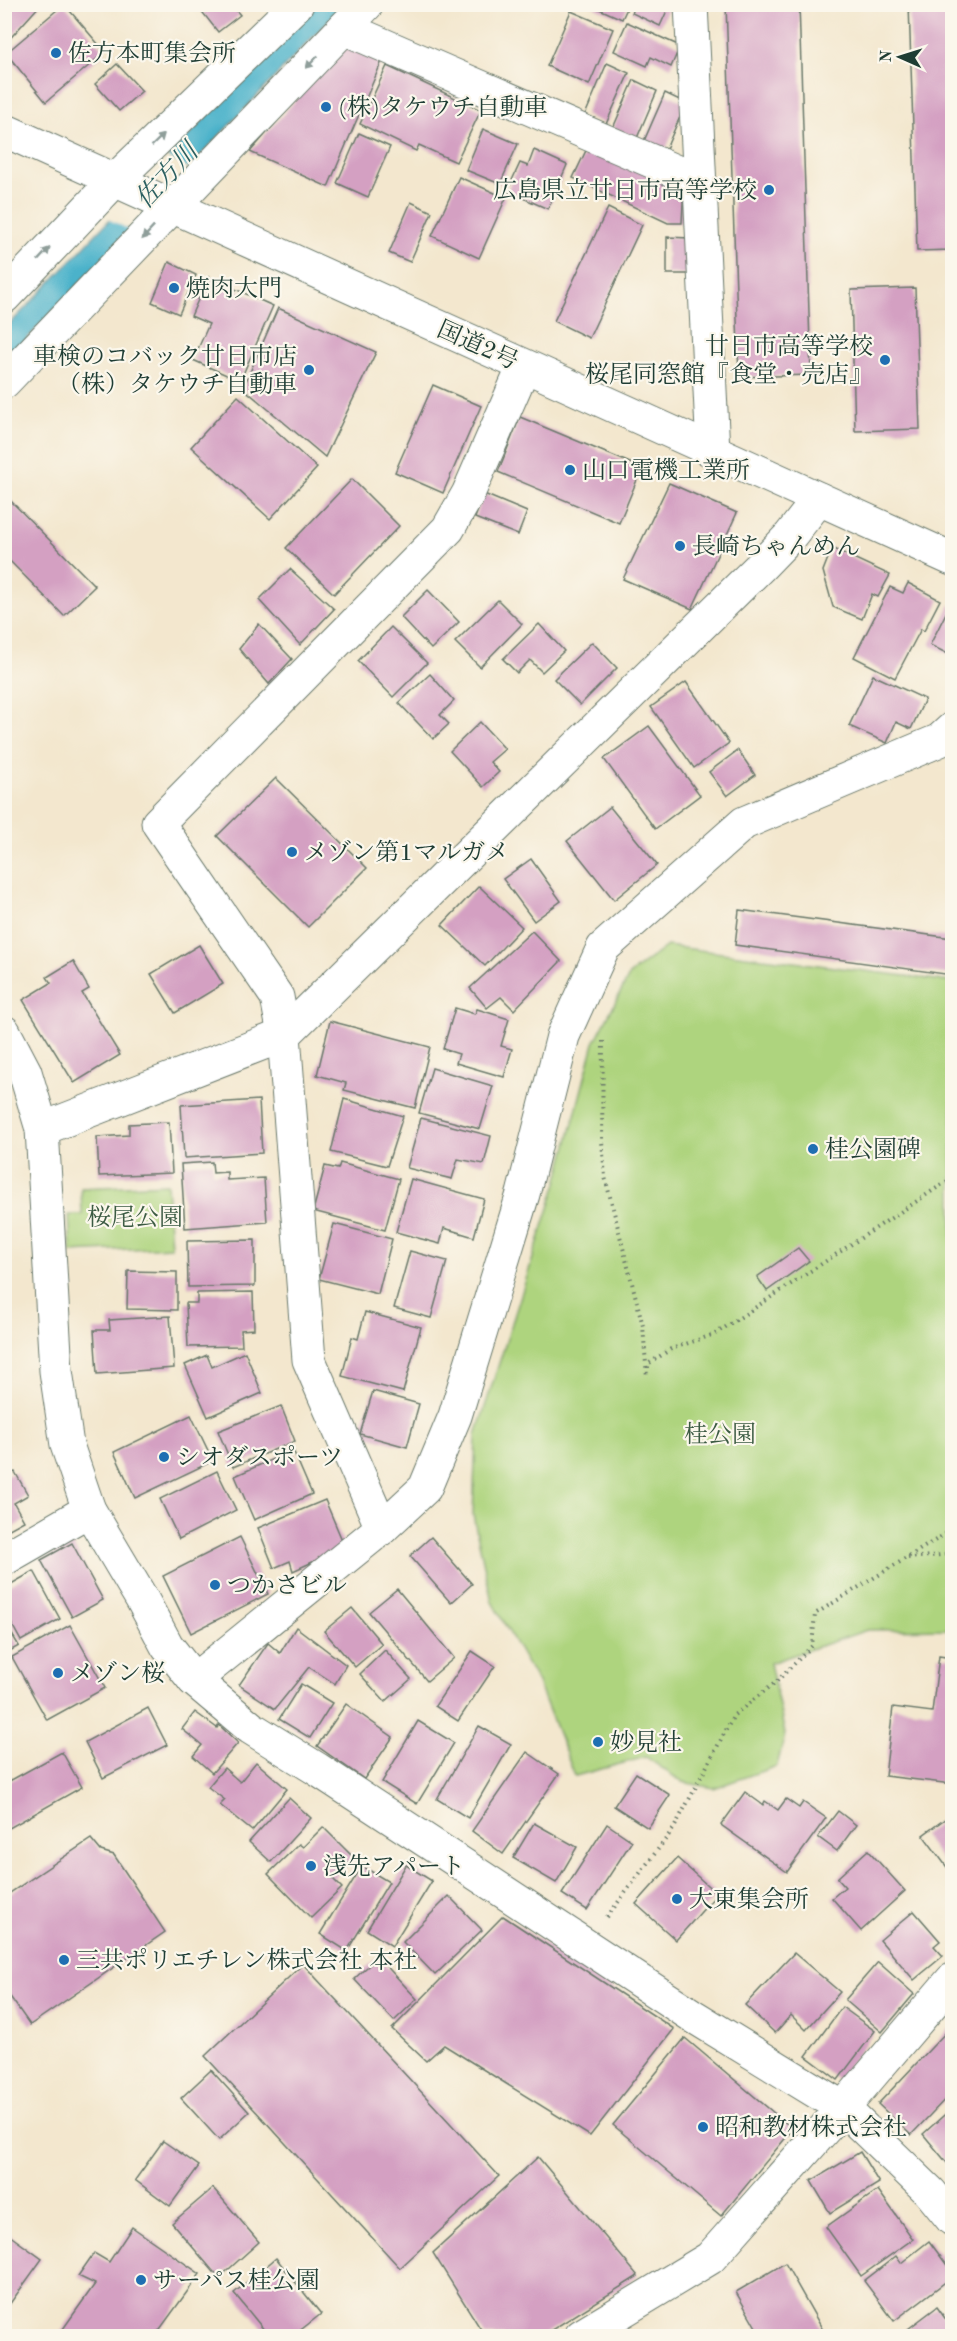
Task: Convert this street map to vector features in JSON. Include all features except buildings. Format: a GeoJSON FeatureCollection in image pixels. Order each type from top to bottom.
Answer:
{"type":"FeatureCollection","features":[{"type":"Feature","properties":{"kind":"main road"},"geometry":{"type":"LineString","coordinates":[[4,297],[123,183],[297,4]]}},
{"type":"Feature","properties":{"kind":"main road"},"geometry":{"type":"LineString","coordinates":[[4,382],[168,204],[367,4]]}},
{"type":"Feature","properties":{"kind":"main road"},"geometry":{"type":"LineString","coordinates":[[691,4],[713,451]]}},
{"type":"Feature","properties":{"kind":"main road"},"geometry":{"type":"LineString","coordinates":[[344,28],[700,182]]}},
{"type":"Feature","properties":{"kind":"main road","name":"国道2号"},"geometry":{"type":"LineString","coordinates":[[4,130],[952,559]]}},
{"type":"Feature","properties":{"kind":"main road"},"geometry":{"type":"LineString","coordinates":[[382,1528],[309,1360],[284,1035],[277,997],[158,823],[448,529],[468,494],[524,366]]}},
{"type":"Feature","properties":{"kind":"main road"},"geometry":{"type":"LineString","coordinates":[[42,1129],[284,1035],[760,567],[819,499]]}},
{"type":"Feature","properties":{"kind":"main road"},"geometry":{"type":"LineString","coordinates":[[194,1680],[382,1528],[425,1488],[455,1416],[523,1194],[563,1036],[603,948],[744,823],[940,740],[952,729]]}},
{"type":"Feature","properties":{"kind":"main road"},"geometry":{"type":"LineString","coordinates":[[4,1032],[25,1072],[42,1129],[56,1371],[67,1445],[89,1510],[167,1646],[194,1680],[251,1728],[693,2016],[843,2108],[930,2192],[952,2219]]}},
{"type":"Feature","properties":{"kind":"main road"},"geometry":{"type":"LineString","coordinates":[[4,1559],[89,1510]]}},
{"type":"Feature","properties":{"kind":"main road"},"geometry":{"type":"LineString","coordinates":[[581,2337],[710,2258],[843,2108],[952,1980]]}},
{"type":"Feature","properties":{"kind":"path"},"geometry":{"type":"LineString","coordinates":[[586,988],[603,1023],[602,1141],[605,1177],[643,1326],[647,1377],[648,1364],[671,1348],[716,1334],[952,1178]]}},
{"type":"Feature","properties":{"kind":"path"},"geometry":{"type":"LineString","coordinates":[[585,1946],[674,1828],[734,1715],[775,1683],[812,1646],[815,1614],[952,1530]]}},
{"type":"Feature","properties":{"kind":"path"},"geometry":{"type":"LineString","coordinates":[[907,1558],[952,1554]]}},
{"type":"Feature","properties":{"kind":"green space","name":"桂公園"},"geometry":{"type":"Polygon","coordinates":[[[667,946],[952,982],[952,1629],[867,1630],[770,1663],[785,1734],[777,1766],[714,1788],[682,1782],[646,1757],[575,1776],[538,1683],[492,1602],[473,1515],[476,1435],[557,1183],[594,1043],[630,974],[667,946]]]}},
{"type":"Feature","properties":{"kind":"green space","name":"桜尾公園"},"geometry":{"type":"Polygon","coordinates":[[[167,1184],[171,1247],[71,1252],[69,1215],[82,1215],[81,1188],[167,1184]]]}},
{"type":"Feature","properties":{"kind":"water","name":"佐方川"},"geometry":{"type":"Polygon","coordinates":[[[311,5],[343,5],[5,362],[5,329],[311,5]]]}},
{"type":"Feature","properties":{"kind":"pier"},"geometry":{"type":"Polygon","coordinates":[[[164,156],[191,169],[130,230],[106,218],[164,156]]]}},
{"type":"Feature","properties":{"kind":"place","name":"佐方本町集会所"},"geometry":{"type":"Point","coordinates":[56,53]}},
{"type":"Feature","properties":{"kind":"place","name":"(株)タケウチ自動車"},"geometry":{"type":"Point","coordinates":[326,107]}},
{"type":"Feature","properties":{"kind":"place","name":"広島県立廿日市高等学校"},"geometry":{"type":"Point","coordinates":[769,190]}},
{"type":"Feature","properties":{"kind":"place","name":"焼肉大門"},"geometry":{"type":"Point","coordinates":[174,288]}},
{"type":"Feature","properties":{"kind":"place","name":"廿日市高等学校 桜尾同窓館『食堂・売店』"},"geometry":{"type":"Point","coordinates":[885,360]}},
{"type":"Feature","properties":{"kind":"place","name":"車検のコバック廿日市店 （株）タケウチ自動車"},"geometry":{"type":"Point","coordinates":[309,370]}},
{"type":"Feature","properties":{"kind":"place","name":"山口電機工業所"},"geometry":{"type":"Point","coordinates":[570,470]}},
{"type":"Feature","properties":{"kind":"place","name":"長崎ちゃんめん"},"geometry":{"type":"Point","coordinates":[680,546]}},
{"type":"Feature","properties":{"kind":"place","name":"メゾン第1マルガメ"},"geometry":{"type":"Point","coordinates":[292,852]}},
{"type":"Feature","properties":{"kind":"place","name":"桂公園碑"},"geometry":{"type":"Point","coordinates":[813,1149]}},
{"type":"Feature","properties":{"kind":"place","name":"シオダスポーツ"},"geometry":{"type":"Point","coordinates":[164,1457]}},
{"type":"Feature","properties":{"kind":"place","name":"つかさビル"},"geometry":{"type":"Point","coordinates":[215,1585]}},
{"type":"Feature","properties":{"kind":"place","name":"メゾン桜"},"geometry":{"type":"Point","coordinates":[58,1673]}},
{"type":"Feature","properties":{"kind":"place","name":"妙見社"},"geometry":{"type":"Point","coordinates":[598,1742]}},
{"type":"Feature","properties":{"kind":"place","name":"浅先アパート"},"geometry":{"type":"Point","coordinates":[311,1866]}},
{"type":"Feature","properties":{"kind":"place","name":"大東集会所"},"geometry":{"type":"Point","coordinates":[677,1899]}},
{"type":"Feature","properties":{"kind":"place","name":"三共ポリエチレン株式会社 本社"},"geometry":{"type":"Point","coordinates":[64,1960]}},
{"type":"Feature","properties":{"kind":"place","name":"昭和教材株式会社"},"geometry":{"type":"Point","coordinates":[703,2127]}},
{"type":"Feature","properties":{"kind":"place","name":"サーパス桂公園"},"geometry":{"type":"Point","coordinates":[141,2280]}}]}
